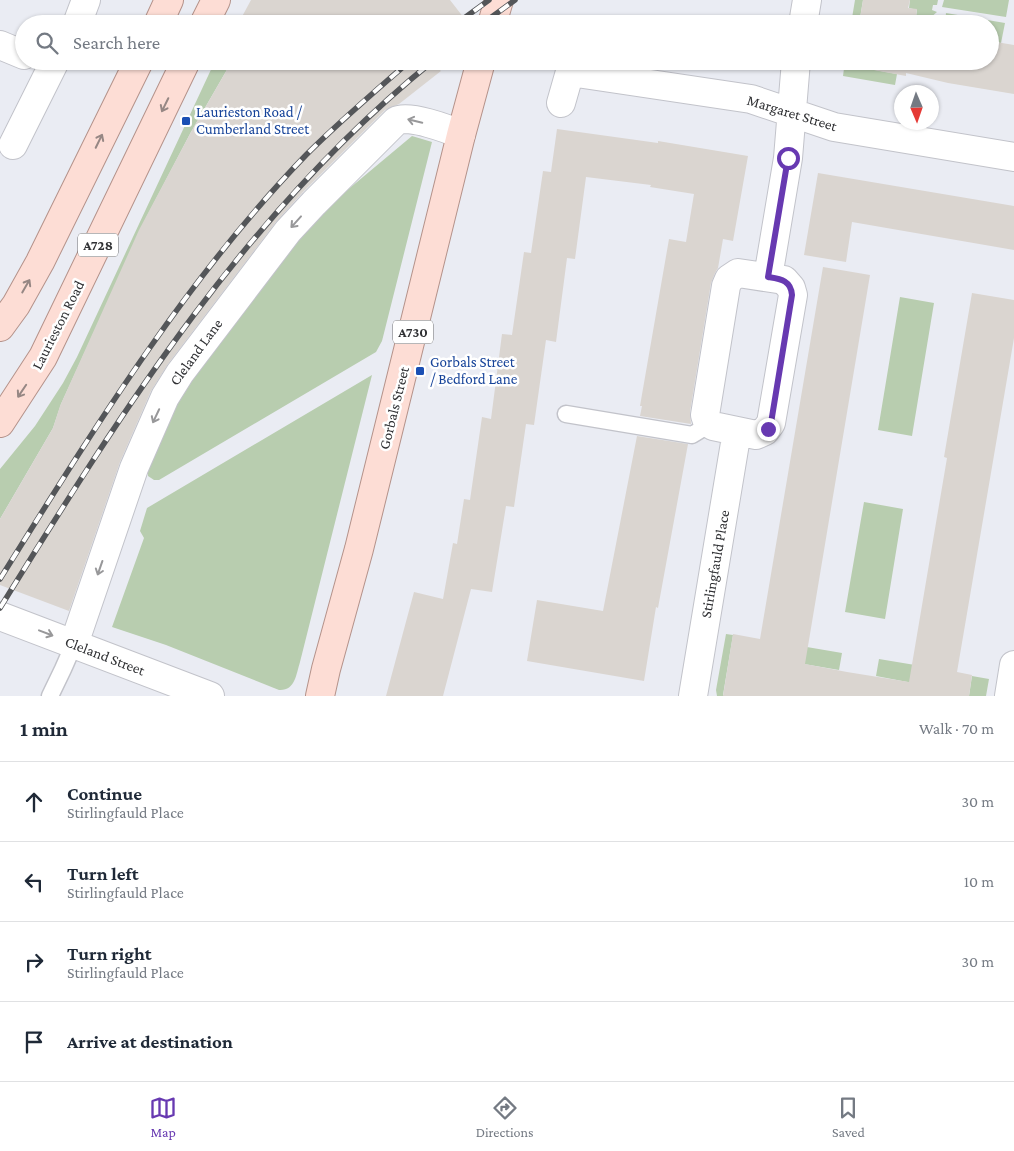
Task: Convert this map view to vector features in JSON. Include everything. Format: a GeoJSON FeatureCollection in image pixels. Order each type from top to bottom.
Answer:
{"type":"FeatureCollection","features":[{"type":"Feature","properties":{"kind":"main road"},"geometry":{"type":"LineString","coordinates":[[162,15],[169,0]]}},
{"type":"Feature","properties":{"kind":"main road"},"geometry":{"type":"LineString","coordinates":[[208,15],[216,0]]}},
{"type":"Feature","properties":{"kind":"main road"},"geometry":{"type":"LineString","coordinates":[[495,15],[499,0]]}},
{"type":"Feature","properties":{"kind":"main road","name":"A728"},"geometry":{"type":"LineString","coordinates":[[0,327],[16,305],[40,262],[135,70]]}},
{"type":"Feature","properties":{"kind":"main road","name":"Laurieston Road"},"geometry":{"type":"LineString","coordinates":[[0,423],[43,356],[182,70]]}},
{"type":"Feature","properties":{"kind":"main road","name":"Gorbals Street"},"geometry":{"type":"LineString","coordinates":[[320,696],[359,549],[479,70]]}},
{"type":"Feature","properties":{"kind":"street"},"geometry":{"type":"LineString","coordinates":[[80,15],[86,0]]}},
{"type":"Feature","properties":{"kind":"street"},"geometry":{"type":"LineString","coordinates":[[804,15],[806,0]]}},
{"type":"Feature","properties":{"kind":"street"},"geometry":{"type":"LineString","coordinates":[[0,45],[15,52]]}},
{"type":"Feature","properties":{"kind":"street"},"geometry":{"type":"LineString","coordinates":[[14,144],[44,70]]}},
{"type":"Feature","properties":{"kind":"street","name":"Margaret Street"},"geometry":{"type":"LineString","coordinates":[[561,103],[570,70]]}},
{"type":"Feature","properties":{"kind":"street","name":"Margaret Street"},"geometry":{"type":"LineString","coordinates":[[588,70],[751,99],[834,127],[1014,157]]}},
{"type":"Feature","properties":{"kind":"street"},"geometry":{"type":"LineString","coordinates":[[768,277],[788,158],[795,70]]}},
{"type":"Feature","properties":{"kind":"street","name":"Cleland Lane"},"geometry":{"type":"LineString","coordinates":[[74,644],[125,495],[151,428],[175,381],[202,343],[288,231],[396,121],[401,118],[410,119],[461,135]]}},
{"type":"Feature","properties":{"kind":"street"},"geometry":{"type":"LineString","coordinates":[[738,273],[781,279],[787,282],[791,288],[792,295],[771,423],[765,432],[756,435],[718,428],[710,424],[706,418],[705,411],[727,282],[731,276],[738,273]]}},
{"type":"Feature","properties":{"kind":"street","name":"Stirlingfauld Place"},"geometry":{"type":"LineString","coordinates":[[693,696],[737,432]]}},
{"type":"Feature","properties":{"kind":"street","name":"Cleland Street"},"geometry":{"type":"LineString","coordinates":[[0,616],[210,696]]}},
{"type":"Feature","properties":{"kind":"street"},"geometry":{"type":"LineString","coordinates":[[1009,696],[1014,665]]}},
{"type":"Feature","properties":{"kind":"lane"},"geometry":{"type":"LineString","coordinates":[[566,414],[692,434],[710,424]]}},
{"type":"Feature","properties":{"kind":"lane","name":"Cleland Lane"},"geometry":{"type":"LineString","coordinates":[[50,696],[74,644]]}},
{"type":"Feature","properties":{"kind":"green space"},"geometry":{"type":"Polygon","coordinates":[[[855,0],[863,0],[860,15],[852,15],[855,0]]]}},
{"type":"Feature","properties":{"kind":"green space"},"geometry":{"type":"Polygon","coordinates":[[[910,0],[938,0],[937,5],[933,5],[932,10],[937,12],[934,15],[916,15],[917,10],[909,8],[910,0]]]}},
{"type":"Feature","properties":{"kind":"green space"},"geometry":{"type":"Polygon","coordinates":[[[944,0],[1009,0],[1006,17],[942,7],[944,0]]]}},
{"type":"Feature","properties":{"kind":"green space"},"geometry":{"type":"Polygon","coordinates":[[[999,22],[1005,23],[1001,43],[999,43],[999,22]]]}},
{"type":"Feature","properties":{"kind":"green space"},"geometry":{"type":"Polygon","coordinates":[[[211,70],[227,70],[191,132],[147,216],[61,404],[53,428],[0,519],[0,469],[35,426],[63,383],[77,357],[211,70]]]}},
{"type":"Feature","properties":{"kind":"green space"},"geometry":{"type":"Polygon","coordinates":[[[844,70],[875,70],[897,74],[895,85],[843,76],[844,70]]]}},
{"type":"Feature","properties":{"kind":"green space"},"geometry":{"type":"Polygon","coordinates":[[[412,136],[432,142],[382,341],[376,352],[159,480],[154,480],[148,476],[148,469],[170,405],[302,228],[412,136]]]}},
{"type":"Feature","properties":{"kind":"green space"},"geometry":{"type":"Polygon","coordinates":[[[900,297],[934,303],[912,436],[878,430],[900,297]]]}},
{"type":"Feature","properties":{"kind":"green space"},"geometry":{"type":"Polygon","coordinates":[[[372,375],[300,662],[292,685],[284,690],[279,690],[166,645],[112,627],[144,538],[140,531],[147,508],[372,375]]]}},
{"type":"Feature","properties":{"kind":"green space"},"geometry":{"type":"Polygon","coordinates":[[[864,502],[903,509],[885,619],[845,612],[864,502]]]}},
{"type":"Feature","properties":{"kind":"green space"},"geometry":{"type":"Polygon","coordinates":[[[726,634],[733,635],[723,695],[726,696],[717,696],[716,690],[726,634]]]}},
{"type":"Feature","properties":{"kind":"green space"},"geometry":{"type":"Polygon","coordinates":[[[801,646],[842,653],[839,670],[798,663],[801,646]]]}},
{"type":"Feature","properties":{"kind":"green space"},"geometry":{"type":"Polygon","coordinates":[[[879,659],[921,666],[918,684],[876,676],[879,659]]]}},
{"type":"Feature","properties":{"kind":"green space"},"geometry":{"type":"Polygon","coordinates":[[[972,676],[989,679],[986,696],[969,696],[972,676]]]}},
{"type":"Feature","properties":{"kind":"building"},"geometry":{"type":"Polygon","coordinates":[[[251,0],[450,0],[462,15],[243,15],[251,0]]]}},
{"type":"Feature","properties":{"kind":"building"},"geometry":{"type":"Polygon","coordinates":[[[863,0],[910,0],[908,8],[917,9],[916,15],[860,15],[863,0]]]}},
{"type":"Feature","properties":{"kind":"building"},"geometry":{"type":"Polygon","coordinates":[[[999,42],[1014,45],[1014,94],[948,83],[906,73],[906,76],[874,70],[999,70],[999,42]]]}},
{"type":"Feature","properties":{"kind":"building"},"geometry":{"type":"Polygon","coordinates":[[[227,70],[441,71],[399,104],[385,110],[303,192],[276,222],[168,364],[151,391],[120,462],[69,611],[0,585],[0,519],[53,428],[60,406],[139,230],[191,132],[227,70]]]}},
{"type":"Feature","properties":{"kind":"building"},"geometry":{"type":"Polygon","coordinates":[[[557,129],[658,143],[658,141],[748,156],[733,241],[723,239],[718,268],[711,283],[690,412],[691,424],[640,416],[642,406],[640,406],[669,239],[686,242],[694,194],[650,187],[651,185],[586,177],[575,259],[567,258],[556,342],[546,340],[534,425],[526,424],[514,507],[506,506],[492,592],[471,589],[443,696],[386,696],[414,592],[443,599],[453,543],[457,544],[464,499],[470,500],[482,417],[491,419],[502,334],[512,335],[524,252],[531,253],[543,171],[551,172],[557,129]]]}},
{"type":"Feature","properties":{"kind":"building"},"geometry":{"type":"Polygon","coordinates":[[[818,173],[1014,206],[1014,250],[852,222],[846,262],[804,255],[818,173]]]}},
{"type":"Feature","properties":{"kind":"building"},"geometry":{"type":"Polygon","coordinates":[[[823,267],[870,275],[805,664],[847,672],[909,682],[947,458],[944,457],[972,293],[1014,300],[1014,338],[957,672],[972,675],[969,696],[723,696],[733,634],[760,639],[823,267]]]}},
{"type":"Feature","properties":{"kind":"building"},"geometry":{"type":"Polygon","coordinates":[[[637,436],[688,444],[658,608],[656,607],[644,681],[527,661],[537,600],[603,611],[637,436]]]}},
{"type":"Feature","properties":{"kind":"railway"},"geometry":{"type":"LineString","coordinates":[[468,15],[489,0]]}},
{"type":"Feature","properties":{"kind":"railway"},"geometry":{"type":"LineString","coordinates":[[494,15],[515,0]]}},
{"type":"Feature","properties":{"kind":"railway"},"geometry":{"type":"LineString","coordinates":[[0,579],[105,413],[180,305],[220,253],[306,155],[400,70]]}},
{"type":"Feature","properties":{"kind":"railway"},"geometry":{"type":"LineString","coordinates":[[0,608],[46,533],[142,387],[193,316],[247,247],[305,181],[366,119],[423,70]]}},
{"type":"Feature","properties":{"kind":"place","name":"Laurieston Road / Cumberland Street"},"geometry":{"type":"Point","coordinates":[186,121]}},
{"type":"Feature","properties":{"kind":"place","name":"Gorbals Street / Bedford Lane"},"geometry":{"type":"Point","coordinates":[420,371]}},
{"type":"Feature","properties":{"kind":"route"},"geometry":{"type":"LineString","coordinates":[[768,429],[771,423],[792,295],[791,288],[787,282],[768,277],[788,158]]}}]}
